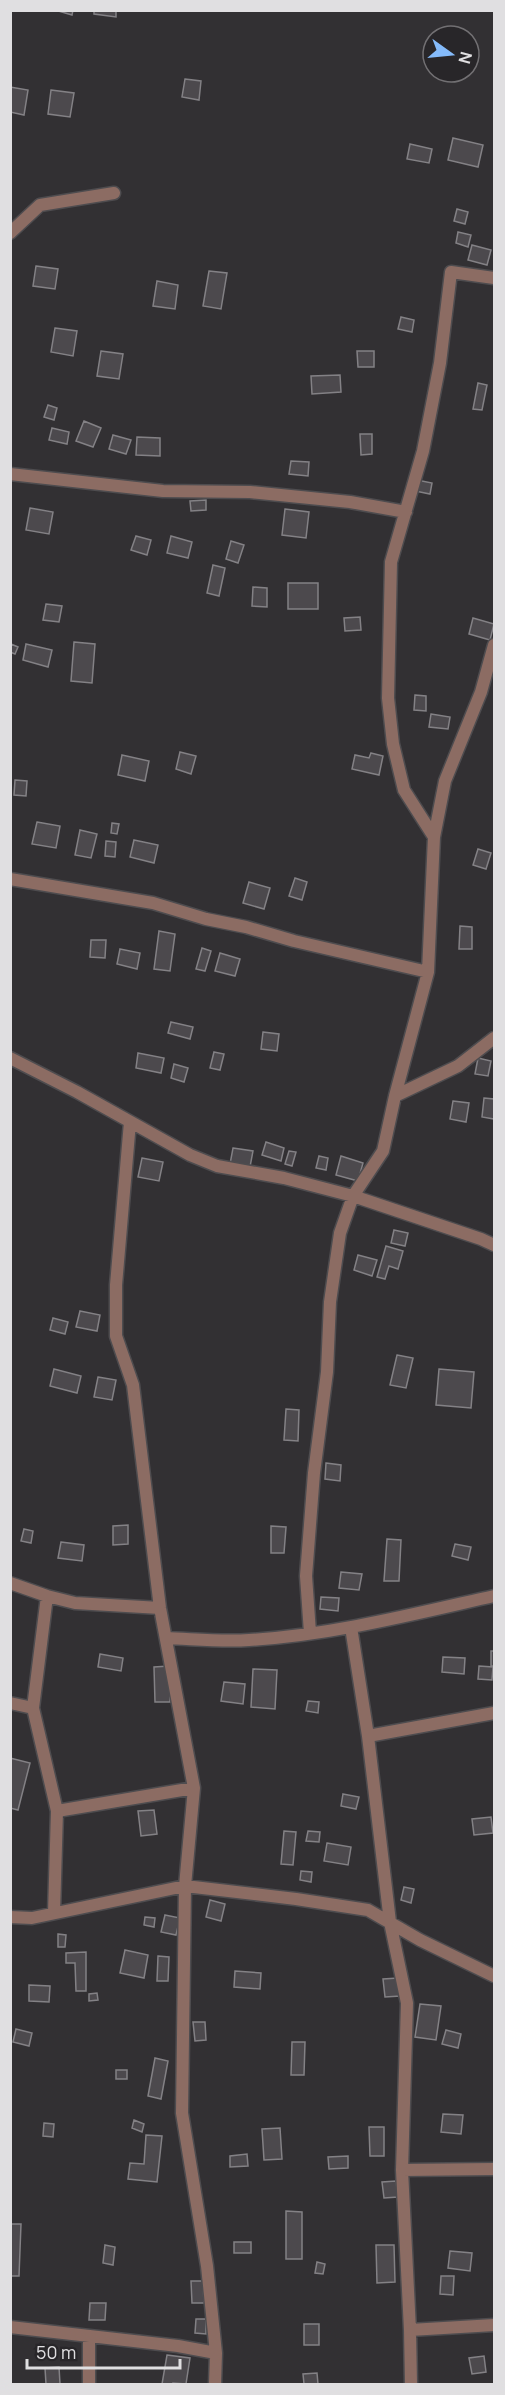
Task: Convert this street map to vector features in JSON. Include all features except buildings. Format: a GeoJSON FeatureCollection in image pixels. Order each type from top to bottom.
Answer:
{"type":"FeatureCollection","features":[{"type":"Feature","properties":{"kind":"street"},"geometry":{"type":"LineString","coordinates":[[10,233],[40,205],[114,193]]}},
{"type":"Feature","properties":{"kind":"street"},"geometry":{"type":"LineString","coordinates":[[434,837],[404,790],[393,744],[388,698],[392,562],[423,451],[440,363],[451,272],[495,278]]}},
{"type":"Feature","properties":{"kind":"street"},"geometry":{"type":"LineString","coordinates":[[10,474],[163,491],[250,492],[350,502],[405,512]]}},
{"type":"Feature","properties":{"kind":"street"},"geometry":{"type":"LineString","coordinates":[[310,1633],[306,1576],[314,1473],[327,1372],[330,1302],[340,1233],[353,1196],[383,1151],[428,972],[434,837],[445,781],[481,692],[495,645]]}},
{"type":"Feature","properties":{"kind":"street"},"geometry":{"type":"LineString","coordinates":[[10,879],[153,903],[206,919],[428,972]]}},
{"type":"Feature","properties":{"kind":"street"},"geometry":{"type":"LineString","coordinates":[[395,1096],[458,1066],[495,1038]]}},
{"type":"Feature","properties":{"kind":"street"},"geometry":{"type":"LineString","coordinates":[[10,1058],[190,1155],[217,1166],[284,1178],[353,1196],[495,1245]]}},
{"type":"Feature","properties":{"kind":"street"},"geometry":{"type":"LineString","coordinates":[[130,1122],[116,1285],[116,1336],[132,1385],[160,1608],[194,1788],[185,1886],[183,2113],[207,2266],[216,2353],[215,2385]]}},
{"type":"Feature","properties":{"kind":"street"},"geometry":{"type":"LineString","coordinates":[[10,1583],[75,1603],[160,1608]]}},
{"type":"Feature","properties":{"kind":"street"},"geometry":{"type":"LineString","coordinates":[[47,1596],[33,1708],[57,1811],[54,1913]]}},
{"type":"Feature","properties":{"kind":"street"},"geometry":{"type":"LineString","coordinates":[[166,1638],[249,1640],[310,1633],[351,1627],[495,1596]]}},
{"type":"Feature","properties":{"kind":"street"},"geometry":{"type":"LineString","coordinates":[[351,1627],[368,1736],[390,1922],[407,2003],[402,2170],[411,2330],[411,2385]]}},
{"type":"Feature","properties":{"kind":"street"},"geometry":{"type":"LineString","coordinates":[[10,1703],[33,1708]]}},
{"type":"Feature","properties":{"kind":"street"},"geometry":{"type":"LineString","coordinates":[[368,1736],[495,1713]]}},
{"type":"Feature","properties":{"kind":"street"},"geometry":{"type":"LineString","coordinates":[[57,1811],[194,1788]]}},
{"type":"Feature","properties":{"kind":"street"},"geometry":{"type":"LineString","coordinates":[[10,1917],[32,1918],[185,1886],[368,1910],[495,1977]]}},
{"type":"Feature","properties":{"kind":"street"},"geometry":{"type":"LineString","coordinates":[[402,2170],[495,2169]]}},
{"type":"Feature","properties":{"kind":"street"},"geometry":{"type":"LineString","coordinates":[[411,2330],[495,2325]]}},
{"type":"Feature","properties":{"kind":"street"},"geometry":{"type":"LineString","coordinates":[[10,2327],[89,2338],[178,2346],[216,2353]]}},
{"type":"Feature","properties":{"kind":"street"},"geometry":{"type":"LineString","coordinates":[[89,2338],[89,2385]]}}]}
